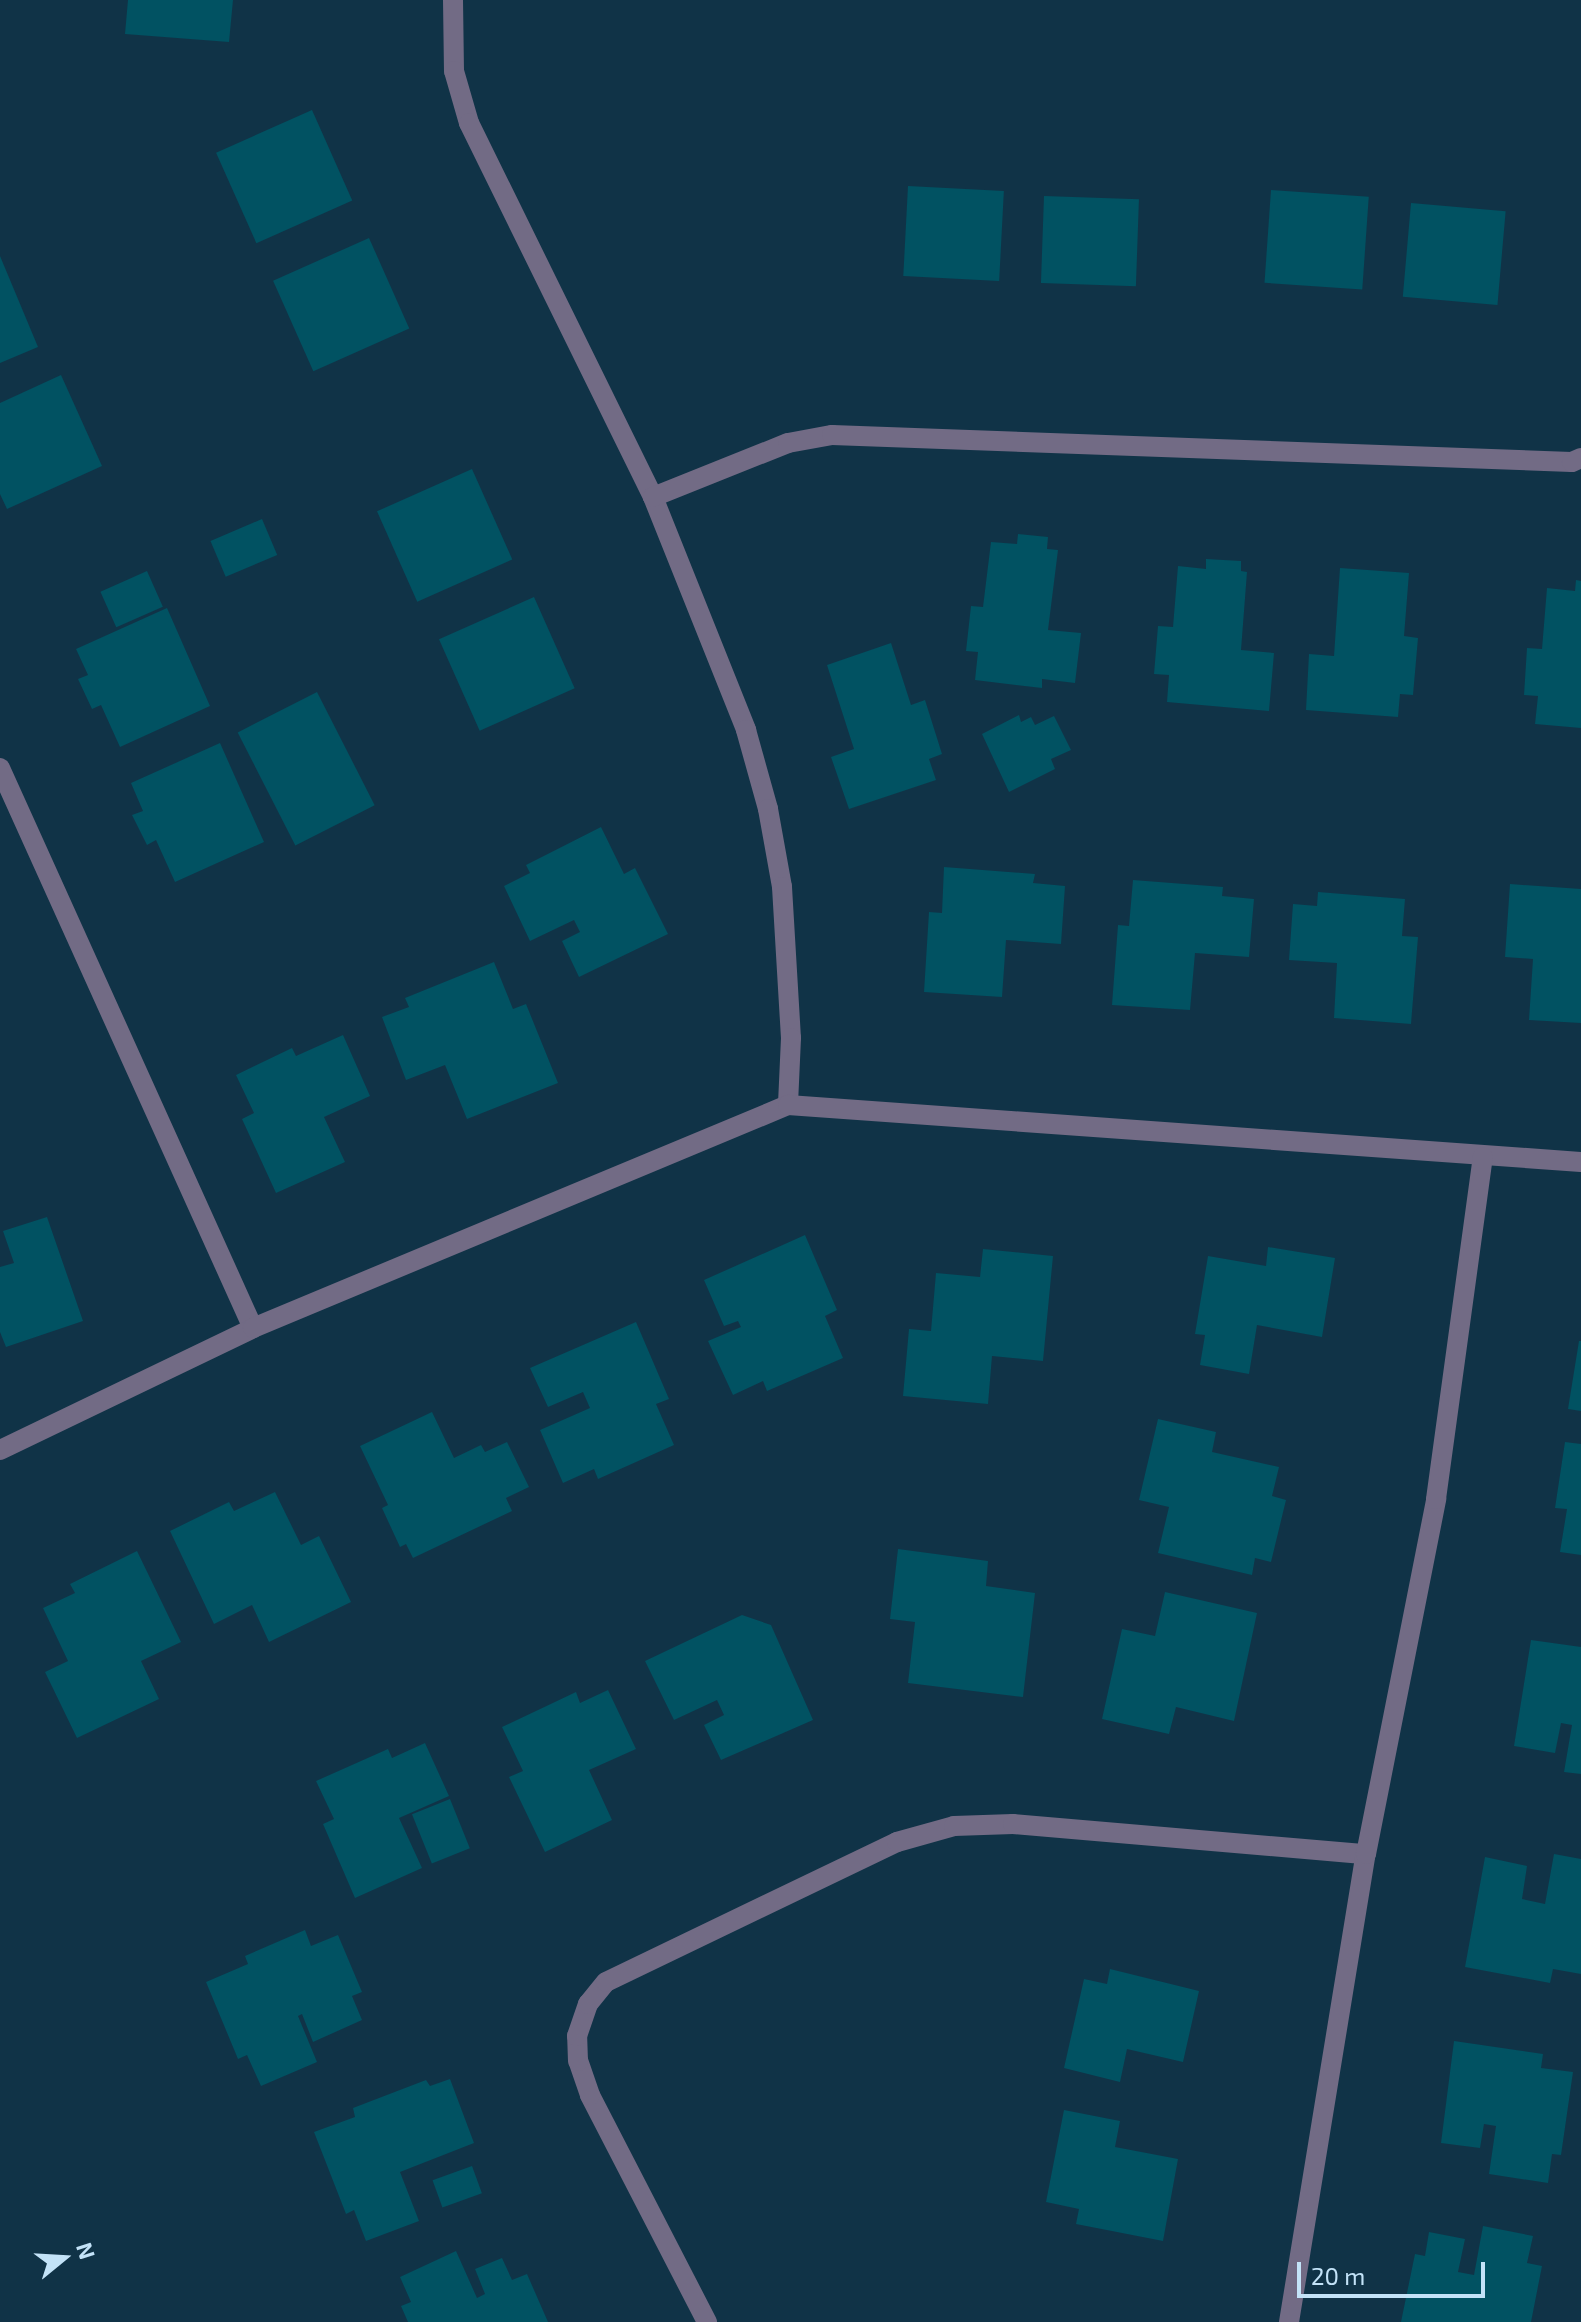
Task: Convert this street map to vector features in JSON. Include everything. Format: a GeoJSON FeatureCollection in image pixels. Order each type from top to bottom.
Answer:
{"type":"FeatureCollection","features":[{"type":"Feature","properties":{"kind":"street"},"geometry":{"type":"LineString","coordinates":[[453,0],[454,71],[469,123],[653,497],[746,730],[768,809],[782,887],[791,1038],[788,1105]]}},
{"type":"Feature","properties":{"kind":"street"},"geometry":{"type":"LineString","coordinates":[[653,497],[788,443],[832,435],[1572,462],[1581,458]]}},
{"type":"Feature","properties":{"kind":"street"},"geometry":{"type":"LineString","coordinates":[[0,768],[253,1328]]}},
{"type":"Feature","properties":{"kind":"street"},"geometry":{"type":"LineString","coordinates":[[0,1450],[253,1328],[788,1105],[1193,1131],[1483,1157],[1581,1162]]}},
{"type":"Feature","properties":{"kind":"street"},"geometry":{"type":"LineString","coordinates":[[1289,2322],[1366,1854],[1436,1499],[1483,1157]]}},
{"type":"Feature","properties":{"kind":"street"},"geometry":{"type":"LineString","coordinates":[[707,2322],[590,2095],[578,2061],[577,2036],[588,2004],[606,1982],[897,1842],[954,1826],[1013,1824],[1366,1854]]}},
{"type":"Feature","properties":{"kind":"building"},"geometry":{"type":"Polygon","coordinates":[[[128,0],[233,0],[229,42],[125,34],[128,0]]]}},
{"type":"Feature","properties":{"kind":"building"},"geometry":{"type":"Polygon","coordinates":[[[312,110],[352,200],[256,243],[216,153],[312,110]]]}},
{"type":"Feature","properties":{"kind":"building"},"geometry":{"type":"Polygon","coordinates":[[[908,186],[1004,191],[999,281],[903,276],[908,186]]]}},
{"type":"Feature","properties":{"kind":"building"},"geometry":{"type":"Polygon","coordinates":[[[1271,190],[1369,197],[1362,290],[1265,283],[1271,190]]]}},
{"type":"Feature","properties":{"kind":"building"},"geometry":{"type":"Polygon","coordinates":[[[1044,196],[1139,199],[1136,286],[1041,283],[1044,196]]]}},
{"type":"Feature","properties":{"kind":"building"},"geometry":{"type":"Polygon","coordinates":[[[1411,203],[1506,211],[1497,305],[1403,297],[1411,203]]]}},
{"type":"Feature","properties":{"kind":"building"},"geometry":{"type":"Polygon","coordinates":[[[369,238],[409,328],[313,371],[273,281],[369,238]]]}},
{"type":"Feature","properties":{"kind":"building"},"geometry":{"type":"Polygon","coordinates":[[[0,256],[38,347],[0,363],[0,256]]]}},
{"type":"Feature","properties":{"kind":"building"},"geometry":{"type":"Polygon","coordinates":[[[61,375],[102,466],[7,509],[0,494],[0,403],[61,375]]]}},
{"type":"Feature","properties":{"kind":"building"},"geometry":{"type":"Polygon","coordinates":[[[472,469],[512,559],[417,602],[377,511],[472,469]]]}},
{"type":"Feature","properties":{"kind":"building"},"geometry":{"type":"Polygon","coordinates":[[[262,519],[277,555],[226,577],[210,541],[262,519]]]}},
{"type":"Feature","properties":{"kind":"building"},"geometry":{"type":"Polygon","coordinates":[[[1018,534],[1048,537],[1047,549],[1058,550],[1048,630],[1081,633],[1075,683],[1042,679],[1042,688],[975,680],[978,652],[966,651],[971,606],[983,607],[991,542],[1017,544],[1018,534]]]}},
{"type":"Feature","properties":{"kind":"building"},"geometry":{"type":"Polygon","coordinates":[[[1206,559],[1241,561],[1241,571],[1247,572],[1241,650],[1274,653],[1269,711],[1167,702],[1169,675],[1154,674],[1158,626],[1173,627],[1178,566],[1206,569],[1206,559]]]}},
{"type":"Feature","properties":{"kind":"building"},"geometry":{"type":"Polygon","coordinates":[[[1340,568],[1409,573],[1404,636],[1418,638],[1413,695],[1400,694],[1398,717],[1306,710],[1309,654],[1334,656],[1340,568]]]}},
{"type":"Feature","properties":{"kind":"building"},"geometry":{"type":"Polygon","coordinates":[[[147,571],[163,607],[116,627],[100,592],[147,571]]]}},
{"type":"Feature","properties":{"kind":"building"},"geometry":{"type":"Polygon","coordinates":[[[1576,580],[1581,581],[1581,728],[1535,724],[1538,696],[1524,695],[1527,648],[1542,649],[1547,588],[1575,591],[1576,580]]]}},
{"type":"Feature","properties":{"kind":"building"},"geometry":{"type":"Polygon","coordinates":[[[534,597],[575,688],[480,731],[439,639],[534,597]]]}},
{"type":"Feature","properties":{"kind":"building"},"geometry":{"type":"Polygon","coordinates":[[[167,608],[210,706],[120,747],[101,705],[92,709],[78,679],[88,675],[76,649],[167,608]]]}},
{"type":"Feature","properties":{"kind":"building"},"geometry":{"type":"Polygon","coordinates":[[[891,643],[911,705],[925,700],[942,754],[929,759],[936,780],[849,809],[831,757],[854,749],[827,665],[891,643]]]}},
{"type":"Feature","properties":{"kind":"building"},"geometry":{"type":"Polygon","coordinates":[[[317,692],[375,805],[295,846],[238,732],[317,692]]]}},
{"type":"Feature","properties":{"kind":"building"},"geometry":{"type":"Polygon","coordinates":[[[1019,715],[1021,722],[1031,717],[1035,725],[1054,716],[1071,750],[1051,759],[1055,769],[1009,792],[982,734],[1019,715]]]}},
{"type":"Feature","properties":{"kind":"building"},"geometry":{"type":"Polygon","coordinates":[[[220,743],[264,842],[175,882],[156,840],[147,845],[132,815],[143,811],[131,783],[220,743]]]}},
{"type":"Feature","properties":{"kind":"building"},"geometry":{"type":"Polygon","coordinates":[[[601,827],[624,874],[635,868],[668,934],[579,977],[562,941],[580,932],[574,920],[530,941],[504,886],[530,873],[526,865],[601,827]]]}},
{"type":"Feature","properties":{"kind":"building"},"geometry":{"type":"Polygon","coordinates":[[[944,867],[1035,874],[1033,883],[1065,886],[1061,944],[1006,940],[1002,997],[924,992],[929,912],[942,913],[944,867]]]}},
{"type":"Feature","properties":{"kind":"building"},"geometry":{"type":"Polygon","coordinates":[[[1133,880],[1223,887],[1222,896],[1254,899],[1249,957],[1195,953],[1190,1010],[1112,1005],[1118,925],[1129,926],[1133,880]]]}},
{"type":"Feature","properties":{"kind":"building"},"geometry":{"type":"Polygon","coordinates":[[[1510,884],[1581,889],[1581,1023],[1529,1020],[1533,959],[1505,957],[1510,884]]]}},
{"type":"Feature","properties":{"kind":"building"},"geometry":{"type":"Polygon","coordinates":[[[1318,892],[1405,899],[1402,936],[1418,937],[1411,1024],[1334,1018],[1337,963],[1289,960],[1293,904],[1317,906],[1318,892]]]}},
{"type":"Feature","properties":{"kind":"building"},"geometry":{"type":"Polygon","coordinates":[[[494,962],[513,1009],[526,1004],[558,1083],[467,1119],[445,1065],[406,1080],[382,1017],[409,1007],[405,998],[494,962]]]}},
{"type":"Feature","properties":{"kind":"building"},"geometry":{"type":"Polygon","coordinates":[[[343,1035],[370,1096],[324,1117],[345,1162],[276,1193],[242,1119],[254,1113],[236,1075],[292,1048],[296,1056],[343,1035]]]}},
{"type":"Feature","properties":{"kind":"building"},"geometry":{"type":"Polygon","coordinates":[[[47,1217],[83,1321],[6,1347],[0,1332],[0,1267],[14,1263],[3,1231],[47,1217]]]}},
{"type":"Feature","properties":{"kind":"building"},"geometry":{"type":"Polygon","coordinates":[[[805,1235],[837,1310],[825,1316],[843,1358],[767,1391],[763,1381],[733,1395],[708,1341],[741,1327],[738,1321],[724,1326],[704,1280],[805,1235]]]}},
{"type":"Feature","properties":{"kind":"building"},"geometry":{"type":"Polygon","coordinates":[[[1268,1247],[1335,1258],[1322,1337],[1257,1325],[1249,1374],[1200,1365],[1205,1335],[1195,1334],[1208,1256],[1266,1266],[1268,1247]]]}},
{"type":"Feature","properties":{"kind":"building"},"geometry":{"type":"Polygon","coordinates":[[[983,1249],[1053,1256],[1043,1361],[992,1356],[988,1404],[903,1396],[909,1329],[931,1331],[936,1273],[980,1277],[983,1249]]]}},
{"type":"Feature","properties":{"kind":"building"},"geometry":{"type":"Polygon","coordinates":[[[636,1322],[669,1399],[656,1404],[674,1445],[598,1479],[594,1469],[563,1483],[540,1430],[590,1408],[583,1392],[548,1407],[530,1368],[636,1322]]]}},
{"type":"Feature","properties":{"kind":"building"},"geometry":{"type":"Polygon","coordinates":[[[1581,1341],[1581,1411],[1568,1409],[1581,1341]]]}},
{"type":"Feature","properties":{"kind":"building"},"geometry":{"type":"Polygon","coordinates":[[[432,1412],[454,1458],[481,1445],[485,1452],[507,1442],[529,1487],[506,1498],[512,1511],[413,1558],[406,1544],[400,1547],[382,1508],[388,1505],[360,1446],[432,1412]]]}},
{"type":"Feature","properties":{"kind":"building"},"geometry":{"type":"Polygon","coordinates":[[[1158,1419],[1216,1432],[1212,1452],[1279,1467],[1272,1496],[1286,1500],[1271,1562],[1255,1558],[1252,1575],[1158,1553],[1169,1507],[1139,1500],[1158,1419]]]}},
{"type":"Feature","properties":{"kind":"building"},"geometry":{"type":"Polygon","coordinates":[[[1565,1442],[1581,1444],[1581,1555],[1560,1552],[1567,1509],[1555,1508],[1565,1442]]]}},
{"type":"Feature","properties":{"kind":"building"},"geometry":{"type":"Polygon","coordinates":[[[275,1492],[301,1545],[319,1536],[351,1602],[269,1642],[252,1605],[214,1624],[170,1531],[229,1502],[234,1511],[275,1492]]]}},
{"type":"Feature","properties":{"kind":"building"},"geometry":{"type":"Polygon","coordinates":[[[898,1549],[988,1561],[986,1586],[1035,1593],[1023,1697],[908,1683],[915,1622],[890,1619],[898,1549]]]}},
{"type":"Feature","properties":{"kind":"building"},"geometry":{"type":"Polygon","coordinates":[[[137,1551],[181,1642],[141,1661],[159,1699],[77,1738],[45,1672],[68,1661],[43,1608],[75,1593],[70,1584],[137,1551]]]}},
{"type":"Feature","properties":{"kind":"building"},"geometry":{"type":"Polygon","coordinates":[[[1165,1592],[1257,1613],[1234,1721],[1176,1707],[1169,1734],[1102,1719],[1122,1629],[1155,1636],[1165,1592]]]}},
{"type":"Feature","properties":{"kind":"building"},"geometry":{"type":"Polygon","coordinates":[[[742,1615],[771,1625],[813,1720],[721,1760],[704,1725],[724,1715],[717,1700],[674,1720],[645,1661],[742,1615]]]}},
{"type":"Feature","properties":{"kind":"building"},"geometry":{"type":"Polygon","coordinates":[[[1531,1640],[1581,1647],[1581,1774],[1564,1772],[1572,1725],[1561,1723],[1555,1753],[1514,1746],[1531,1640]]]}},
{"type":"Feature","properties":{"kind":"building"},"geometry":{"type":"Polygon","coordinates":[[[608,1690],[636,1749],[589,1770],[612,1820],[545,1852],[509,1777],[523,1771],[502,1727],[576,1692],[580,1703],[608,1690]]]}},
{"type":"Feature","properties":{"kind":"building"},"geometry":{"type":"Polygon","coordinates":[[[425,1743],[449,1796],[399,1818],[422,1868],[355,1898],[323,1824],[334,1819],[316,1781],[388,1749],[392,1758],[425,1743]]]}},
{"type":"Feature","properties":{"kind":"building"},"geometry":{"type":"Polygon","coordinates":[[[450,1799],[470,1848],[432,1863],[412,1814],[450,1799]]]}},
{"type":"Feature","properties":{"kind":"building"},"geometry":{"type":"Polygon","coordinates":[[[1554,1854],[1581,1859],[1581,1974],[1553,1969],[1550,1983],[1465,1967],[1485,1857],[1527,1866],[1522,1899],[1545,1904],[1554,1854]]]}},
{"type":"Feature","properties":{"kind":"building"},"geometry":{"type":"Polygon","coordinates":[[[305,1930],[311,1946],[338,1935],[362,1992],[352,1996],[362,2020],[313,2042],[302,2014],[298,2016],[317,2062],[261,2086],[247,2055],[238,2059],[206,1982],[248,1964],[245,1956],[305,1930]]]}},
{"type":"Feature","properties":{"kind":"building"},"geometry":{"type":"Polygon","coordinates":[[[1110,1969],[1199,1991],[1183,2062],[1127,2049],[1120,2082],[1064,2068],[1084,1979],[1107,1984],[1110,1969]]]}},
{"type":"Feature","properties":{"kind":"building"},"geometry":{"type":"Polygon","coordinates":[[[1454,2041],[1543,2054],[1541,2068],[1573,2072],[1561,2155],[1552,2154],[1548,2183],[1489,2174],[1496,2126],[1484,2124],[1480,2148],[1441,2143],[1454,2041]]]}},
{"type":"Feature","properties":{"kind":"building"},"geometry":{"type":"Polygon","coordinates":[[[450,2079],[474,2143],[400,2172],[419,2221],[366,2241],[354,2210],[346,2214],[314,2132],[355,2117],[353,2108],[426,2080],[430,2086],[450,2079]]]}},
{"type":"Feature","properties":{"kind":"building"},"geometry":{"type":"Polygon","coordinates":[[[1064,2110],[1120,2121],[1115,2147],[1178,2159],[1163,2241],[1076,2224],[1079,2209],[1046,2202],[1064,2110]]]}},
{"type":"Feature","properties":{"kind":"building"},"geometry":{"type":"Polygon","coordinates":[[[472,2166],[482,2193],[442,2208],[433,2180],[472,2166]]]}},
{"type":"Feature","properties":{"kind":"building"},"geometry":{"type":"Polygon","coordinates":[[[1483,2226],[1533,2236],[1527,2263],[1542,2266],[1531,2322],[1401,2322],[1415,2254],[1425,2256],[1429,2232],[1465,2239],[1458,2272],[1474,2275],[1483,2226]]]}},
{"type":"Feature","properties":{"kind":"building"},"geometry":{"type":"Polygon","coordinates":[[[456,2251],[477,2298],[485,2294],[475,2269],[502,2258],[512,2280],[527,2274],[548,2322],[408,2322],[401,2306],[411,2302],[400,2277],[456,2251]]]}}]}
